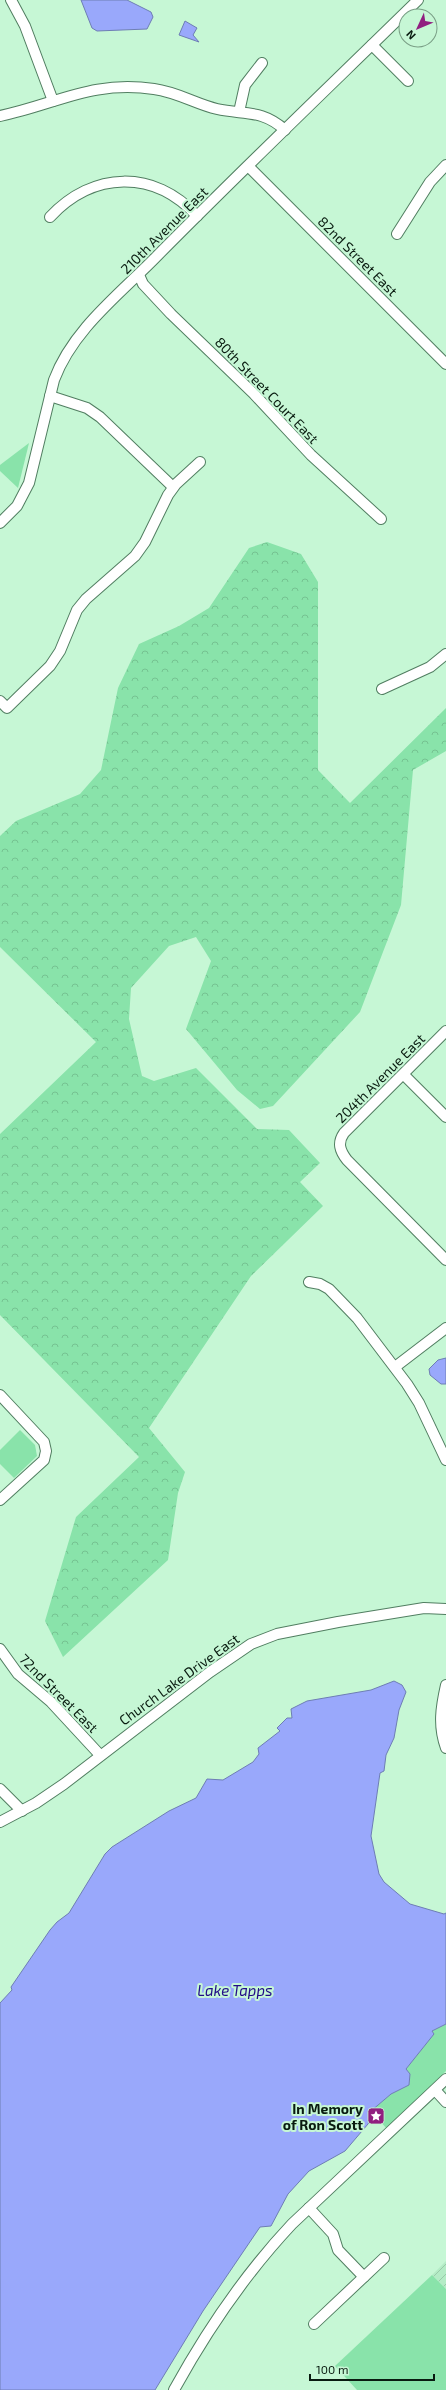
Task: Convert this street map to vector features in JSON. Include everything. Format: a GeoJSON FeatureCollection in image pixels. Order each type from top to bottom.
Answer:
{"type":"FeatureCollection","features":[{"type":"Feature","properties":{"kind":"street"},"geometry":{"type":"LineString","coordinates":[[11,0],[25,26],[53,101]]}},
{"type":"Feature","properties":{"kind":"street","name":"210th Avenue East"},"geometry":{"type":"LineString","coordinates":[[0,523],[17,506],[30,483],[50,396],[59,366],[78,337],[197,216],[249,167],[418,0]]}},
{"type":"Feature","properties":{"kind":"street"},"geometry":{"type":"LineString","coordinates":[[372,45],[408,81]]}},
{"type":"Feature","properties":{"kind":"street"},"geometry":{"type":"LineString","coordinates":[[239,112],[245,85],[262,63]]}},
{"type":"Feature","properties":{"kind":"street"},"geometry":{"type":"LineString","coordinates":[[0,116],[94,89],[132,87],[174,93],[216,109],[260,115],[272,119],[285,130]]}},
{"type":"Feature","properties":{"kind":"street"},"geometry":{"type":"LineString","coordinates":[[396,234],[430,182],[446,165]]}},
{"type":"Feature","properties":{"kind":"street","name":"82nd Street East"},"geometry":{"type":"LineString","coordinates":[[249,167],[446,364]]}},
{"type":"Feature","properties":{"kind":"street"},"geometry":{"type":"LineString","coordinates":[[50,217],[68,200],[91,188],[104,183],[128,181],[153,185],[166,191],[179,199],[197,216]]}},
{"type":"Feature","properties":{"kind":"street","name":"80th Street Court East"},"geometry":{"type":"LineString","coordinates":[[138,275],[157,299],[254,394],[311,455],[381,519]]}},
{"type":"Feature","properties":{"kind":"street"},"geometry":{"type":"LineString","coordinates":[[50,396],[87,408],[100,417],[174,487]]}},
{"type":"Feature","properties":{"kind":"street"},"geometry":{"type":"LineString","coordinates":[[4,705],[50,666],[60,651],[77,610],[86,599],[135,556],[145,542],[174,487],[200,462]]}},
{"type":"Feature","properties":{"kind":"street"},"geometry":{"type":"LineString","coordinates":[[382,689],[430,667],[446,654]]}},
{"type":"Feature","properties":{"kind":"street","name":"204th Avenue East"},"geometry":{"type":"LineString","coordinates":[[446,1030],[404,1075],[340,1138],[340,1148],[347,1160],[446,1260]]}},
{"type":"Feature","properties":{"kind":"street"},"geometry":{"type":"LineString","coordinates":[[404,1075],[446,1117]]}},
{"type":"Feature","properties":{"kind":"street"},"geometry":{"type":"LineString","coordinates":[[309,1282],[320,1284],[329,1289],[357,1318],[395,1367],[419,1403],[446,1460]]}},
{"type":"Feature","properties":{"kind":"street"},"geometry":{"type":"LineString","coordinates":[[395,1367],[446,1328]]}},
{"type":"Feature","properties":{"kind":"street"},"geometry":{"type":"LineString","coordinates":[[0,1395],[44,1442],[46,1449],[44,1460],[0,1500]]}},
{"type":"Feature","properties":{"kind":"street","name":"Church Lake Drive East"},"geometry":{"type":"LineString","coordinates":[[0,1822],[22,1811],[64,1784],[100,1755],[237,1652],[265,1638],[380,1614],[424,1608],[446,1609]]}},
{"type":"Feature","properties":{"kind":"street","name":"72nd Street East"},"geometry":{"type":"LineString","coordinates":[[0,1649],[18,1674],[51,1702],[100,1755]]}},
{"type":"Feature","properties":{"kind":"street"},"geometry":{"type":"LineString","coordinates":[[446,1685],[441,1716],[441,1727],[446,1748]]}},
{"type":"Feature","properties":{"kind":"street"},"geometry":{"type":"LineString","coordinates":[[0,1789],[22,1811]]}},
{"type":"Feature","properties":{"kind":"street"},"geometry":{"type":"LineString","coordinates":[[174,2390],[240,2286],[271,2246],[309,2208],[446,2079]]}},
{"type":"Feature","properties":{"kind":"street"},"geometry":{"type":"LineString","coordinates":[[434,2090],[446,2102]]}},
{"type":"Feature","properties":{"kind":"street"},"geometry":{"type":"LineString","coordinates":[[309,2208],[333,2234],[338,2250],[364,2277]]}},
{"type":"Feature","properties":{"kind":"street"},"geometry":{"type":"LineString","coordinates":[[314,2324],[384,2258]]}},
{"type":"Feature","properties":{"kind":"shaded area"},"geometry":{"type":"Polygon","coordinates":[[[446,2261],[446,2289],[432,2275],[446,2261]]]}},
{"type":"Feature","properties":{"kind":"green space"},"geometry":{"type":"Polygon","coordinates":[[[29,443],[18,488],[0,471],[0,465],[29,443]]]}},
{"type":"Feature","properties":{"kind":"green space"},"geometry":{"type":"Polygon","coordinates":[[[267,542],[301,554],[318,582],[318,770],[350,803],[446,708],[446,751],[413,770],[401,905],[360,1012],[273,1106],[260,1109],[237,1090],[186,1029],[211,961],[196,937],[169,946],[131,988],[129,1019],[142,1076],[154,1081],[196,1068],[257,1129],[289,1130],[320,1163],[300,1182],[323,1206],[251,1276],[149,1428],[185,1472],[178,1493],[168,1560],[63,1657],[45,1621],[76,1517],[139,1457],[0,1315],[0,1134],[96,1042],[0,947],[0,836],[16,821],[80,794],[101,770],[118,688],[139,644],[179,626],[209,608],[249,548],[267,542]]]}},
{"type":"Feature","properties":{"kind":"green space"},"geometry":{"type":"Polygon","coordinates":[[[20,1430],[35,1445],[37,1456],[14,1478],[0,1464],[0,1450],[20,1430]]]}},
{"type":"Feature","properties":{"kind":"green space"},"geometry":{"type":"Polygon","coordinates":[[[446,2024],[446,2071],[387,2129],[371,2111],[391,2094],[409,2085],[410,2074],[406,2069],[434,2034],[432,2031],[446,2024]]]}},
{"type":"Feature","properties":{"kind":"green space"},"geometry":{"type":"Polygon","coordinates":[[[432,2275],[446,2289],[446,2390],[357,2390],[335,2366],[432,2275]]]}},
{"type":"Feature","properties":{"kind":"water"},"geometry":{"type":"Polygon","coordinates":[[[81,0],[127,0],[151,12],[153,17],[147,29],[97,31],[92,28],[81,0]]]}},
{"type":"Feature","properties":{"kind":"water"},"geometry":{"type":"Polygon","coordinates":[[[185,21],[197,28],[193,35],[199,42],[179,35],[185,21]]]}},
{"type":"Feature","properties":{"kind":"water"},"geometry":{"type":"Polygon","coordinates":[[[446,1358],[446,1384],[441,1384],[430,1375],[429,1369],[438,1360],[446,1358]]]}},
{"type":"Feature","properties":{"kind":"water","name":"Lake Tapps"},"geometry":{"type":"Polygon","coordinates":[[[394,1681],[402,1685],[406,1692],[399,1710],[394,1738],[386,1755],[384,1771],[380,1773],[371,1836],[379,1874],[384,1882],[410,1904],[444,1914],[446,1913],[446,2024],[432,2031],[434,2034],[406,2069],[410,2074],[409,2085],[391,2094],[371,2111],[374,2114],[368,2124],[345,2151],[309,2171],[288,2194],[271,2226],[260,2227],[203,2311],[155,2390],[0,2390],[0,2003],[12,1990],[11,1987],[50,1930],[57,1922],[69,1913],[105,1854],[112,1847],[169,1811],[196,1798],[207,1779],[223,1780],[253,1762],[259,1754],[258,1748],[280,1731],[277,1728],[287,1718],[292,1718],[291,1709],[307,1701],[371,1690],[394,1681]]]}},
{"type":"Feature","properties":{"kind":"place","name":"In Memory of Ron Scott"},"geometry":{"type":"Point","coordinates":[376,2116]}}]}
